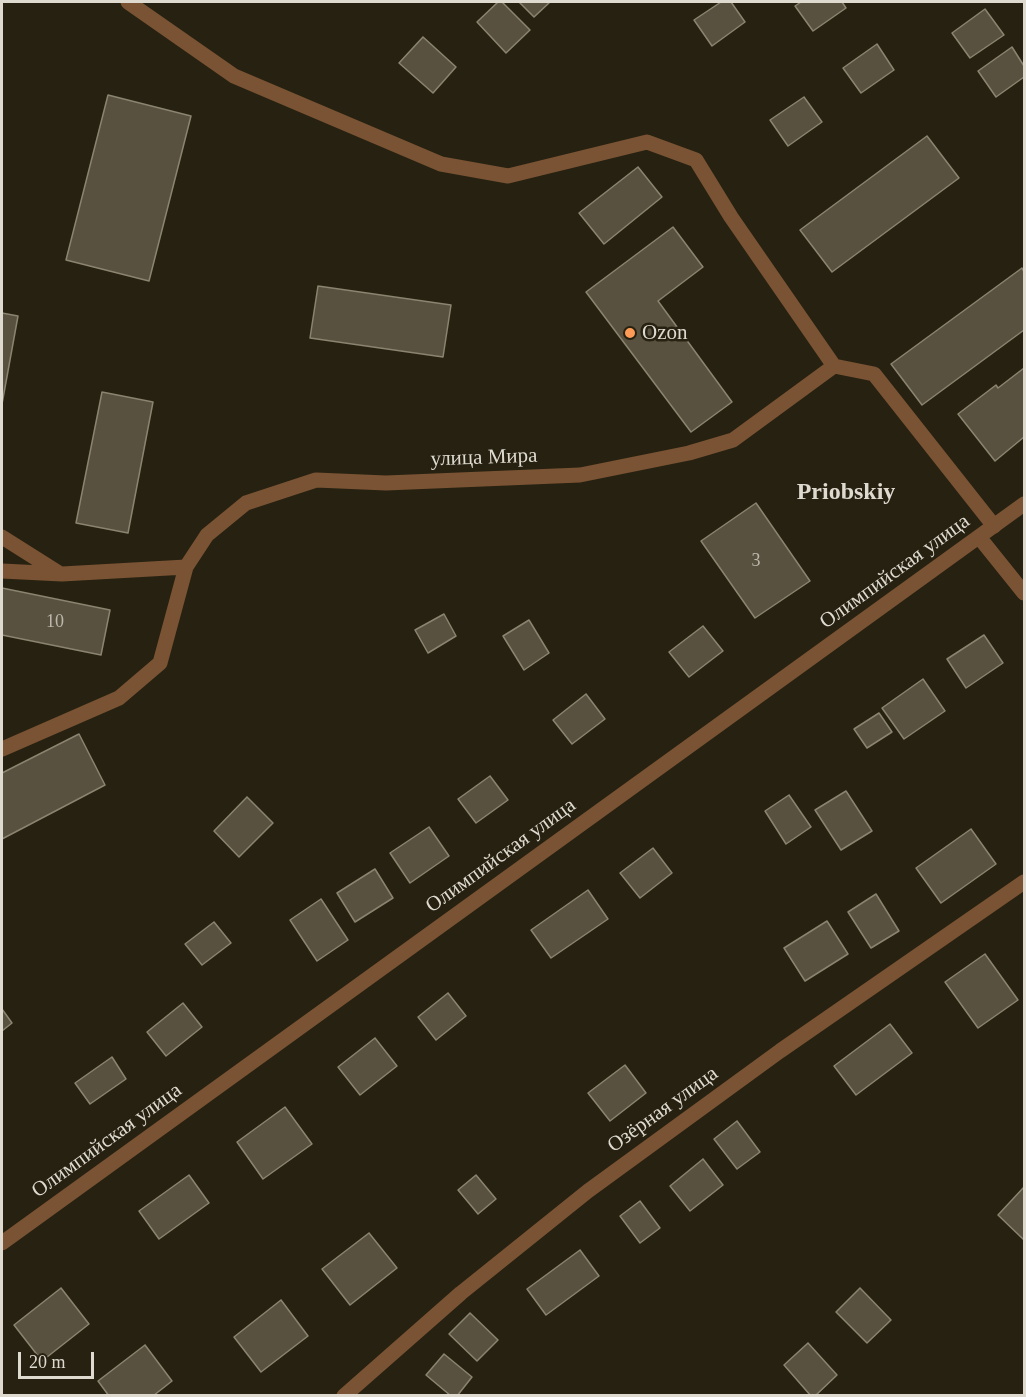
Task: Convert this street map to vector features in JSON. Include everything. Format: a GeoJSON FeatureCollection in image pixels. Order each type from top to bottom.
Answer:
{"type":"FeatureCollection","features":[{"type":"Feature","properties":{"kind":"street"},"geometry":{"type":"LineString","coordinates":[[128,2],[234,76],[441,164],[508,176],[647,142],[696,160],[731,217],[834,366],[874,374],[994,526]]}},
{"type":"Feature","properties":{"kind":"street","name":"улица Мира"},"geometry":{"type":"LineString","coordinates":[[2,749],[119,698],[160,663],[186,567],[207,535],[246,503],[315,480],[386,483],[580,475],[689,453],[733,440],[834,366]]}},
{"type":"Feature","properties":{"kind":"street","name":"Олимпийская улица"},"geometry":{"type":"LineString","coordinates":[[2,1243],[1024,504]]}},
{"type":"Feature","properties":{"kind":"street"},"geometry":{"type":"LineString","coordinates":[[2,537],[62,574]]}},
{"type":"Feature","properties":{"kind":"street"},"geometry":{"type":"LineString","coordinates":[[979,537],[1024,593]]}},
{"type":"Feature","properties":{"kind":"street"},"geometry":{"type":"LineString","coordinates":[[2,571],[62,574],[186,567]]}},
{"type":"Feature","properties":{"kind":"street","name":"Озёрная улица"},"geometry":{"type":"LineString","coordinates":[[344,1395],[461,1293],[588,1191],[780,1051],[1024,882]]}},
{"type":"Feature","properties":{"kind":"building"},"geometry":{"type":"Polygon","coordinates":[[[498,2],[502,2],[530,30],[506,53],[477,22],[498,2]]]}},
{"type":"Feature","properties":{"kind":"building"},"geometry":{"type":"Polygon","coordinates":[[[519,2],[550,2],[534,17],[519,2]]]}},
{"type":"Feature","properties":{"kind":"building"},"geometry":{"type":"Polygon","coordinates":[[[721,2],[731,2],[745,22],[712,46],[694,20],[721,2]]]}},
{"type":"Feature","properties":{"kind":"building"},"geometry":{"type":"Polygon","coordinates":[[[801,2],[842,2],[846,8],[813,31],[795,6],[801,2]]]}},
{"type":"Feature","properties":{"kind":"building"},"geometry":{"type":"Polygon","coordinates":[[[985,9],[1004,35],[970,58],[952,33],[985,9]]]}},
{"type":"Feature","properties":{"kind":"building"},"geometry":{"type":"Polygon","coordinates":[[[423,37],[456,67],[433,93],[399,63],[423,37]]]}},
{"type":"Feature","properties":{"kind":"building"},"geometry":{"type":"Polygon","coordinates":[[[877,44],[894,70],[861,93],[843,68],[877,44]]]}},
{"type":"Feature","properties":{"kind":"building"},"geometry":{"type":"Polygon","coordinates":[[[1012,47],[1024,66],[1024,77],[996,97],[978,71],[1012,47]]]}},
{"type":"Feature","properties":{"kind":"building"},"geometry":{"type":"Polygon","coordinates":[[[108,95],[191,116],[149,281],[66,260],[108,95]]]}},
{"type":"Feature","properties":{"kind":"building"},"geometry":{"type":"Polygon","coordinates":[[[804,97],[822,122],[788,146],[770,120],[804,97]]]}},
{"type":"Feature","properties":{"kind":"building"},"geometry":{"type":"Polygon","coordinates":[[[927,136],[959,178],[832,272],[800,230],[927,136]]]}},
{"type":"Feature","properties":{"kind":"building"},"geometry":{"type":"Polygon","coordinates":[[[638,167],[662,197],[604,244],[579,213],[638,167]]]}},
{"type":"Feature","properties":{"kind":"building"},"geometry":{"type":"Polygon","coordinates":[[[673,227],[703,267],[658,301],[732,402],[691,432],[586,292],[673,227]]]}},
{"type":"Feature","properties":{"kind":"building"},"geometry":{"type":"Polygon","coordinates":[[[1022,268],[1024,272],[1024,330],[922,405],[891,364],[1022,268]]]}},
{"type":"Feature","properties":{"kind":"building"},"geometry":{"type":"Polygon","coordinates":[[[318,286],[451,305],[443,357],[310,338],[318,286]]]}},
{"type":"Feature","properties":{"kind":"building"},"geometry":{"type":"Polygon","coordinates":[[[2,313],[18,316],[2,404],[2,313]]]}},
{"type":"Feature","properties":{"kind":"building"},"geometry":{"type":"Polygon","coordinates":[[[1024,368],[1024,437],[995,461],[958,414],[996,385],[998,388],[1024,368]]]}},
{"type":"Feature","properties":{"kind":"building"},"geometry":{"type":"Polygon","coordinates":[[[102,392],[153,402],[128,533],[76,523],[102,392]]]}},
{"type":"Feature","properties":{"kind":"building"},"geometry":{"type":"Polygon","coordinates":[[[756,503],[810,581],[755,618],[701,541],[756,503]]]}},
{"type":"Feature","properties":{"kind":"building"},"geometry":{"type":"Polygon","coordinates":[[[2,588],[110,610],[101,655],[2,635],[2,588]]]}},
{"type":"Feature","properties":{"kind":"building"},"geometry":{"type":"Polygon","coordinates":[[[444,614],[456,636],[428,653],[415,630],[444,614]]]}},
{"type":"Feature","properties":{"kind":"building"},"geometry":{"type":"Polygon","coordinates":[[[529,620],[549,653],[524,670],[503,636],[529,620]]]}},
{"type":"Feature","properties":{"kind":"building"},"geometry":{"type":"Polygon","coordinates":[[[703,626],[723,651],[689,677],[669,652],[703,626]]]}},
{"type":"Feature","properties":{"kind":"building"},"geometry":{"type":"Polygon","coordinates":[[[984,635],[1003,663],[966,688],[947,659],[984,635]]]}},
{"type":"Feature","properties":{"kind":"building"},"geometry":{"type":"Polygon","coordinates":[[[923,679],[945,711],[904,739],[882,708],[923,679]]]}},
{"type":"Feature","properties":{"kind":"building"},"geometry":{"type":"Polygon","coordinates":[[[586,694],[605,719],[572,744],[553,720],[586,694]]]}},
{"type":"Feature","properties":{"kind":"building"},"geometry":{"type":"Polygon","coordinates":[[[879,713],[892,732],[867,748],[854,729],[879,713]]]}},
{"type":"Feature","properties":{"kind":"building"},"geometry":{"type":"Polygon","coordinates":[[[79,734],[105,785],[2,839],[2,773],[79,734]]]}},
{"type":"Feature","properties":{"kind":"building"},"geometry":{"type":"Polygon","coordinates":[[[490,776],[508,800],[476,823],[458,799],[490,776]]]}},
{"type":"Feature","properties":{"kind":"building"},"geometry":{"type":"Polygon","coordinates":[[[846,791],[872,831],[841,850],[815,810],[846,791]]]}},
{"type":"Feature","properties":{"kind":"building"},"geometry":{"type":"Polygon","coordinates":[[[789,795],[811,827],[786,844],[765,811],[789,795]]]}},
{"type":"Feature","properties":{"kind":"building"},"geometry":{"type":"Polygon","coordinates":[[[247,797],[273,823],[239,857],[214,831],[247,797]]]}},
{"type":"Feature","properties":{"kind":"building"},"geometry":{"type":"Polygon","coordinates":[[[429,827],[449,856],[410,883],[390,853],[429,827]]]}},
{"type":"Feature","properties":{"kind":"building"},"geometry":{"type":"Polygon","coordinates":[[[971,829],[996,864],[941,903],[916,868],[971,829]]]}},
{"type":"Feature","properties":{"kind":"building"},"geometry":{"type":"Polygon","coordinates":[[[653,848],[672,873],[640,898],[620,873],[653,848]]]}},
{"type":"Feature","properties":{"kind":"building"},"geometry":{"type":"Polygon","coordinates":[[[375,869],[393,898],[355,922],[337,893],[375,869]]]}},
{"type":"Feature","properties":{"kind":"building"},"geometry":{"type":"Polygon","coordinates":[[[588,890],[608,919],[551,958],[531,930],[588,890]]]}},
{"type":"Feature","properties":{"kind":"building"},"geometry":{"type":"Polygon","coordinates":[[[876,894],[899,931],[871,948],[848,912],[876,894]]]}},
{"type":"Feature","properties":{"kind":"building"},"geometry":{"type":"Polygon","coordinates":[[[321,899],[348,940],[317,961],[290,920],[321,899]]]}},
{"type":"Feature","properties":{"kind":"building"},"geometry":{"type":"Polygon","coordinates":[[[827,921],[848,954],[805,981],[784,948],[827,921]]]}},
{"type":"Feature","properties":{"kind":"building"},"geometry":{"type":"Polygon","coordinates":[[[214,922],[231,943],[202,965],[185,944],[214,922]]]}},
{"type":"Feature","properties":{"kind":"building"},"geometry":{"type":"Polygon","coordinates":[[[985,954],[1018,1000],[978,1028],[945,982],[985,954]]]}},
{"type":"Feature","properties":{"kind":"building"},"geometry":{"type":"Polygon","coordinates":[[[448,993],[466,1016],[436,1040],[418,1017],[448,993]]]}},
{"type":"Feature","properties":{"kind":"building"},"geometry":{"type":"Polygon","coordinates":[[[183,1003],[202,1027],[166,1056],[147,1032],[183,1003]]]}},
{"type":"Feature","properties":{"kind":"building"},"geometry":{"type":"Polygon","coordinates":[[[2,1009],[12,1023],[2,1031],[2,1009]]]}},
{"type":"Feature","properties":{"kind":"building"},"geometry":{"type":"Polygon","coordinates":[[[890,1024],[912,1053],[856,1095],[834,1066],[890,1024]]]}},
{"type":"Feature","properties":{"kind":"building"},"geometry":{"type":"Polygon","coordinates":[[[375,1038],[397,1066],[360,1095],[338,1067],[375,1038]]]}},
{"type":"Feature","properties":{"kind":"building"},"geometry":{"type":"Polygon","coordinates":[[[112,1057],[126,1079],[90,1104],[75,1083],[112,1057]]]}},
{"type":"Feature","properties":{"kind":"building"},"geometry":{"type":"Polygon","coordinates":[[[625,1065],[646,1093],[610,1121],[588,1093],[625,1065]]]}},
{"type":"Feature","properties":{"kind":"building"},"geometry":{"type":"Polygon","coordinates":[[[285,1107],[312,1144],[263,1179],[237,1142],[285,1107]]]}},
{"type":"Feature","properties":{"kind":"building"},"geometry":{"type":"Polygon","coordinates":[[[737,1121],[760,1152],[737,1169],[714,1139],[737,1121]]]}},
{"type":"Feature","properties":{"kind":"building"},"geometry":{"type":"Polygon","coordinates":[[[703,1159],[723,1185],[690,1211],[670,1186],[703,1159]]]}},
{"type":"Feature","properties":{"kind":"building"},"geometry":{"type":"Polygon","coordinates":[[[189,1175],[209,1203],[159,1239],[139,1211],[189,1175]]]}},
{"type":"Feature","properties":{"kind":"building"},"geometry":{"type":"Polygon","coordinates":[[[476,1175],[496,1199],[478,1214],[458,1190],[476,1175]]]}},
{"type":"Feature","properties":{"kind":"building"},"geometry":{"type":"Polygon","coordinates":[[[1024,1187],[1024,1240],[998,1215],[1024,1187]]]}},
{"type":"Feature","properties":{"kind":"building"},"geometry":{"type":"Polygon","coordinates":[[[640,1201],[660,1228],[640,1243],[620,1216],[640,1201]]]}},
{"type":"Feature","properties":{"kind":"building"},"geometry":{"type":"Polygon","coordinates":[[[369,1233],[397,1268],[350,1305],[322,1269],[369,1233]]]}},
{"type":"Feature","properties":{"kind":"building"},"geometry":{"type":"Polygon","coordinates":[[[580,1250],[599,1276],[546,1315],[527,1289],[580,1250]]]}},
{"type":"Feature","properties":{"kind":"building"},"geometry":{"type":"Polygon","coordinates":[[[61,1288],[89,1324],[42,1361],[14,1325],[61,1288]]]}},
{"type":"Feature","properties":{"kind":"building"},"geometry":{"type":"Polygon","coordinates":[[[860,1288],[891,1320],[867,1343],[836,1312],[860,1288]]]}},
{"type":"Feature","properties":{"kind":"building"},"geometry":{"type":"Polygon","coordinates":[[[281,1300],[308,1336],[261,1372],[234,1337],[281,1300]]]}},
{"type":"Feature","properties":{"kind":"building"},"geometry":{"type":"Polygon","coordinates":[[[470,1313],[498,1340],[477,1361],[449,1334],[470,1313]]]}},
{"type":"Feature","properties":{"kind":"building"},"geometry":{"type":"Polygon","coordinates":[[[808,1343],[837,1375],[815,1396],[811,1396],[784,1365],[808,1343]]]}},
{"type":"Feature","properties":{"kind":"building"},"geometry":{"type":"Polygon","coordinates":[[[145,1345],[172,1381],[153,1396],[109,1396],[98,1381],[145,1345]]]}},
{"type":"Feature","properties":{"kind":"building"},"geometry":{"type":"Polygon","coordinates":[[[444,1354],[472,1377],[457,1396],[451,1396],[426,1375],[444,1354]]]}},
{"type":"Feature","properties":{"kind":"place","name":"Ozon"},"geometry":{"type":"Point","coordinates":[630,333]}},
{"type":"Feature","properties":{"kind":"district","name":"Priobskiy"},"geometry":{"type":"Point","coordinates":[846,493]}}]}
